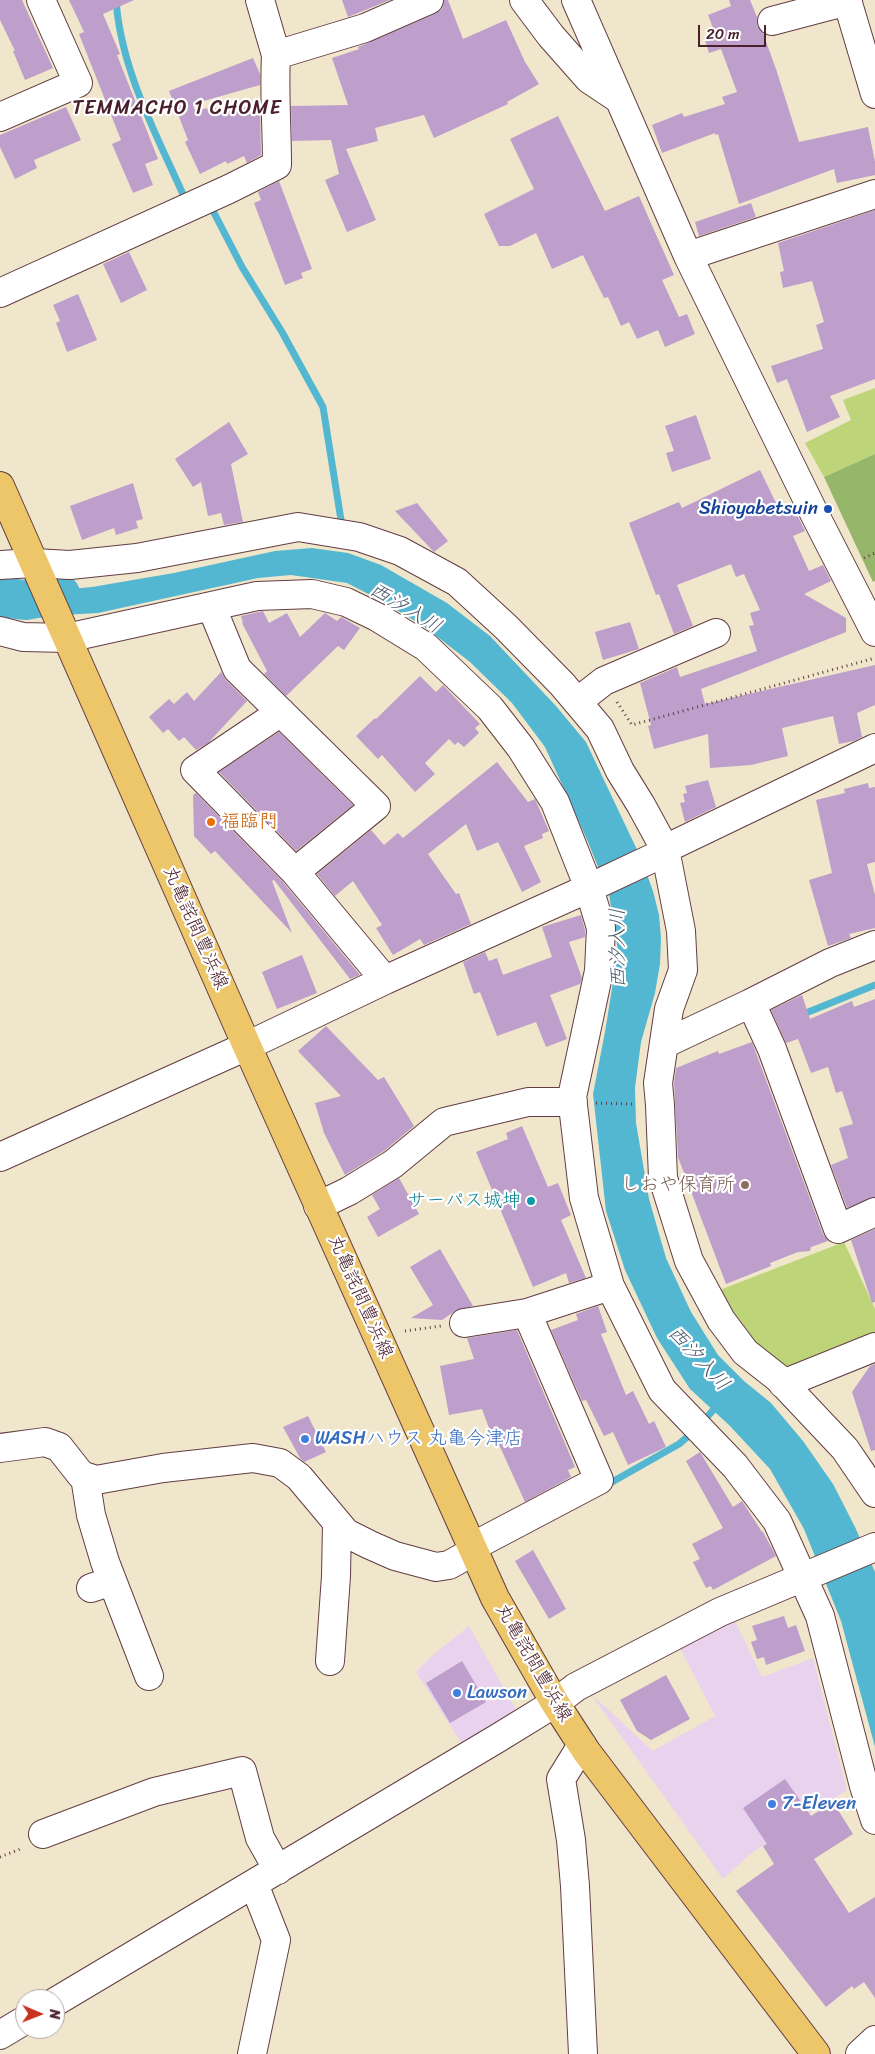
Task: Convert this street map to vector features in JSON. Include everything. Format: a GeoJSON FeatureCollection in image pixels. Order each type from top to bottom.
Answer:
{"type":"FeatureCollection","features":[{"type":"Feature","properties":{"kind":"main road","name":"丸亀詫間豊浜線"},"geometry":{"type":"LineString","coordinates":[[0,486],[318,1206],[495,1598],[555,1703],[582,1745],[816,2054]]}},
{"type":"Feature","properties":{"kind":"street"},"geometry":{"type":"LineString","coordinates":[[3,108],[78,83],[41,0]]}},
{"type":"Feature","properties":{"kind":"street"},"geometry":{"type":"LineString","coordinates":[[0,293],[230,189],[277,165],[274,77],[276,55],[260,0]]}},
{"type":"Feature","properties":{"kind":"street"},"geometry":{"type":"LineString","coordinates":[[276,55],[365,28],[429,0]]}},
{"type":"Feature","properties":{"kind":"street"},"geometry":{"type":"LineString","coordinates":[[524,0],[551,36],[589,79],[619,99]]}},
{"type":"Feature","properties":{"kind":"street"},"geometry":{"type":"LineString","coordinates":[[576,0],[688,256],[815,515],[875,632]]}},
{"type":"Feature","properties":{"kind":"street"},"geometry":{"type":"LineString","coordinates":[[772,21],[848,0],[875,94]]}},
{"type":"Feature","properties":{"kind":"street"},"geometry":{"type":"LineString","coordinates":[[688,256],[875,194]]}},
{"type":"Feature","properties":{"kind":"street"},"geometry":{"type":"LineString","coordinates":[[0,565],[38,570],[70,564],[137,558],[298,528],[359,537],[400,551],[457,582],[506,626],[600,729],[620,771],[641,805],[661,853],[681,931],[683,970],[669,1009],[658,1083],[663,1178],[689,1261],[721,1320],[745,1352],[783,1384],[845,1449],[875,1494]]}},
{"type":"Feature","properties":{"kind":"street"},"geometry":{"type":"LineString","coordinates":[[0,631],[23,637],[67,638],[212,608],[257,596],[312,594],[346,602],[377,617],[426,647],[490,708],[521,748],[555,802],[593,887],[601,928],[598,971],[572,1097],[584,1198],[610,1286],[662,1390],[735,1466],[777,1521],[820,1616],[864,1786],[875,1820]]}},
{"type":"Feature","properties":{"kind":"street"},"geometry":{"type":"LineString","coordinates":[[212,608],[237,669],[376,806],[296,872]]}},
{"type":"Feature","properties":{"kind":"street"},"geometry":{"type":"LineString","coordinates":[[577,702],[604,681],[716,633]]}},
{"type":"Feature","properties":{"kind":"street"},"geometry":{"type":"LineString","coordinates":[[281,712],[195,770],[296,872],[385,980]]}},
{"type":"Feature","properties":{"kind":"street"},"geometry":{"type":"LineString","coordinates":[[0,1157],[247,1046],[385,980],[593,887],[875,748]]}},
{"type":"Feature","properties":{"kind":"street"},"geometry":{"type":"LineString","coordinates":[[664,1044],[830,963],[875,945]]}},
{"type":"Feature","properties":{"kind":"street"},"geometry":{"type":"LineString","coordinates":[[751,1003],[772,1049],[838,1230],[875,1212]]}},
{"type":"Feature","properties":{"kind":"street"},"geometry":{"type":"LineString","coordinates":[[318,1206],[349,1191],[393,1164],[444,1122],[528,1102],[573,1102]]}},
{"type":"Feature","properties":{"kind":"street"},"geometry":{"type":"LineString","coordinates":[[464,1323],[527,1313],[610,1286]]}},
{"type":"Feature","properties":{"kind":"street"},"geometry":{"type":"LineString","coordinates":[[0,1448],[45,1442],[59,1447],[81,1476],[96,1480],[163,1468],[253,1458],[280,1463],[299,1477],[346,1533],[402,1558],[436,1567],[449,1565],[473,1549],[599,1480],[527,1313]]}},
{"type":"Feature","properties":{"kind":"street"},"geometry":{"type":"LineString","coordinates":[[783,1384],[875,1347]]}},
{"type":"Feature","properties":{"kind":"street"},"geometry":{"type":"LineString","coordinates":[[85,1477],[102,1585],[149,1676]]}},
{"type":"Feature","properties":{"kind":"street"},"geometry":{"type":"LineString","coordinates":[[330,1661],[336,1576],[337,1523]]}},
{"type":"Feature","properties":{"kind":"street"},"geometry":{"type":"LineString","coordinates":[[65,1996],[555,1703],[576,1687],[720,1612],[875,1546]]}},
{"type":"Feature","properties":{"kind":"street"},"geometry":{"type":"LineString","coordinates":[[582,1745],[561,1779],[576,1886],[583,2054]]}},
{"type":"Feature","properties":{"kind":"street"},"geometry":{"type":"LineString","coordinates":[[43,1834],[154,1792],[242,1771],[260,1838],[278,1870]]}},
{"type":"Feature","properties":{"kind":"street"},"geometry":{"type":"LineString","coordinates":[[252,2054],[276,1940],[254,1884]]}},
{"type":"Feature","properties":{"kind":"street"},"geometry":{"type":"LineString","coordinates":[[0,2035],[15,2026]]}},
{"type":"Feature","properties":{"kind":"street"},"geometry":{"type":"LineString","coordinates":[[860,2054],[875,2040]]}},
{"type":"Feature","properties":{"kind":"path"},"geometry":{"type":"LineString","coordinates":[[604,681],[632,725],[875,658]]}},
{"type":"Feature","properties":{"kind":"path"},"geometry":{"type":"LineString","coordinates":[[573,1102],[660,1105]]}},
{"type":"Feature","properties":{"kind":"path"},"geometry":{"type":"LineString","coordinates":[[405,1331],[464,1323]]}},
{"type":"Feature","properties":{"kind":"shaded area"},"geometry":{"type":"Polygon","coordinates":[[[733,1617],[762,1677],[813,1658],[847,1790],[748,1856],[723,1879],[591,1694],[653,1751],[715,1716],[679,1646],[733,1617]]]}},
{"type":"Feature","properties":{"kind":"shaded area"},"geometry":{"type":"Polygon","coordinates":[[[469,1626],[520,1717],[467,1752],[416,1672],[434,1654],[469,1626]]]}},
{"type":"Feature","properties":{"kind":"green space"},"geometry":{"type":"Polygon","coordinates":[[[875,388],[875,454],[824,477],[805,443],[851,420],[843,400],[875,388]]]}},
{"type":"Feature","properties":{"kind":"green space"},"geometry":{"type":"Polygon","coordinates":[[[875,454],[875,581],[873,582],[824,477],[875,454]]]}},
{"type":"Feature","properties":{"kind":"green space"},"geometry":{"type":"Polygon","coordinates":[[[844,1242],[875,1309],[875,1338],[786,1371],[762,1353],[717,1291],[844,1242]]]}},
{"type":"Feature","properties":{"kind":"water"},"geometry":{"type":"Polygon","coordinates":[[[312,548],[348,553],[381,565],[447,603],[490,636],[556,706],[586,742],[640,856],[653,891],[659,915],[661,938],[660,964],[655,993],[641,1042],[635,1088],[636,1123],[649,1199],[666,1258],[691,1312],[718,1355],[744,1381],[771,1403],[803,1441],[833,1484],[875,1572],[875,1747],[841,1621],[804,1529],[770,1469],[730,1426],[690,1389],[657,1338],[625,1270],[606,1211],[593,1094],[618,951],[609,894],[588,842],[545,747],[512,703],[470,662],[422,625],[347,583],[291,575],[258,578],[98,613],[6,618],[5,595],[92,587],[174,573],[275,551],[312,548]]]}},
{"type":"Feature","properties":{"kind":"building"},"geometry":{"type":"Polygon","coordinates":[[[0,0],[22,0],[53,68],[25,80],[13,51],[15,51],[0,20],[0,0]]]}},
{"type":"Feature","properties":{"kind":"building"},"geometry":{"type":"Polygon","coordinates":[[[69,0],[134,0],[103,14],[120,54],[117,55],[158,159],[145,164],[153,185],[133,193],[112,144],[121,140],[79,34],[84,32],[69,0]]]}},
{"type":"Feature","properties":{"kind":"building"},"geometry":{"type":"Polygon","coordinates":[[[342,0],[390,0],[348,17],[342,0]]]}},
{"type":"Feature","properties":{"kind":"building"},"geometry":{"type":"Polygon","coordinates":[[[444,0],[448,0],[463,39],[506,20],[525,62],[539,84],[507,102],[508,104],[434,138],[424,115],[375,128],[378,141],[346,149],[376,220],[347,232],[325,180],[339,174],[331,140],[292,141],[291,106],[348,105],[332,58],[359,49],[358,47],[435,14],[442,9],[444,0]]]}},
{"type":"Feature","properties":{"kind":"building"},"geometry":{"type":"Polygon","coordinates":[[[729,0],[750,0],[757,17],[757,25],[763,33],[777,72],[799,142],[868,127],[875,162],[875,175],[837,183],[834,169],[739,204],[718,134],[715,135],[715,133],[662,153],[652,125],[682,113],[684,117],[725,104],[722,97],[737,92],[721,49],[709,53],[704,37],[715,33],[708,15],[731,6],[729,0]]]}},
{"type":"Feature","properties":{"kind":"building"},"geometry":{"type":"Polygon","coordinates":[[[253,58],[260,74],[260,85],[193,104],[194,109],[260,107],[261,155],[247,163],[244,156],[227,164],[226,161],[200,174],[185,142],[188,140],[169,91],[253,58]]]}},
{"type":"Feature","properties":{"kind":"building"},"geometry":{"type":"Polygon","coordinates":[[[66,107],[81,140],[34,160],[37,168],[15,179],[0,147],[0,135],[66,107]]]}},
{"type":"Feature","properties":{"kind":"building"},"geometry":{"type":"Polygon","coordinates":[[[558,116],[605,211],[639,196],[674,275],[662,280],[679,317],[687,314],[695,334],[665,347],[658,330],[637,339],[629,322],[621,326],[608,297],[604,298],[583,255],[552,269],[536,233],[510,246],[499,246],[484,214],[534,189],[510,139],[558,116]]]}},
{"type":"Feature","properties":{"kind":"building"},"geometry":{"type":"Polygon","coordinates":[[[279,181],[312,269],[301,273],[303,278],[285,285],[254,203],[261,200],[258,192],[279,181]]]}},
{"type":"Feature","properties":{"kind":"building"},"geometry":{"type":"Polygon","coordinates":[[[751,203],[756,217],[699,236],[695,222],[751,203]]]}},
{"type":"Feature","properties":{"kind":"building"},"geometry":{"type":"Polygon","coordinates":[[[875,210],[875,379],[830,396],[840,417],[807,432],[787,379],[777,383],[771,366],[823,349],[816,325],[824,322],[812,281],[783,288],[780,272],[784,271],[778,243],[875,210]]]}},
{"type":"Feature","properties":{"kind":"building"},"geometry":{"type":"Polygon","coordinates":[[[129,252],[147,290],[121,303],[103,264],[129,252]]]}},
{"type":"Feature","properties":{"kind":"building"},"geometry":{"type":"Polygon","coordinates":[[[78,294],[97,340],[67,352],[56,323],[60,321],[53,305],[78,294]]]}},
{"type":"Feature","properties":{"kind":"building"},"geometry":{"type":"Polygon","coordinates":[[[696,415],[711,459],[672,472],[666,453],[674,451],[665,426],[696,415]]]}},
{"type":"Feature","properties":{"kind":"building"},"geometry":{"type":"Polygon","coordinates":[[[229,422],[248,454],[231,464],[243,522],[224,525],[221,513],[208,516],[201,482],[193,487],[175,459],[229,422]]]}},
{"type":"Feature","properties":{"kind":"building"},"geometry":{"type":"Polygon","coordinates":[[[760,470],[779,509],[792,504],[805,531],[793,536],[809,571],[823,565],[831,581],[804,594],[846,618],[846,632],[701,689],[705,704],[875,665],[875,705],[857,713],[862,737],[854,741],[839,744],[833,716],[782,728],[788,756],[751,765],[710,768],[708,734],[654,749],[648,726],[651,725],[640,683],[677,667],[680,677],[757,651],[749,626],[754,625],[750,613],[760,610],[744,574],[736,577],[731,564],[677,585],[693,626],[674,634],[659,594],[656,595],[629,523],[679,502],[682,508],[760,470]]]}},
{"type":"Feature","properties":{"kind":"building"},"geometry":{"type":"Polygon","coordinates":[[[133,483],[143,519],[136,521],[138,528],[116,535],[114,528],[82,540],[70,506],[133,483]]]}},
{"type":"Feature","properties":{"kind":"building"},"geometry":{"type":"Polygon","coordinates":[[[417,503],[448,541],[434,552],[395,511],[417,503]]]}},
{"type":"Feature","properties":{"kind":"building"},"geometry":{"type":"Polygon","coordinates":[[[263,611],[269,623],[287,613],[300,637],[325,613],[337,621],[341,617],[360,628],[344,650],[338,646],[286,696],[264,674],[267,671],[242,623],[241,616],[263,611]]]}},
{"type":"Feature","properties":{"kind":"building"},"geometry":{"type":"Polygon","coordinates":[[[630,622],[639,649],[603,660],[595,632],[630,622]]]}},
{"type":"Feature","properties":{"kind":"building"},"geometry":{"type":"Polygon","coordinates":[[[221,672],[226,680],[247,701],[208,743],[196,750],[184,737],[179,741],[168,729],[163,733],[149,717],[169,699],[174,704],[187,692],[194,701],[221,672]]]}},
{"type":"Feature","properties":{"kind":"building"},"geometry":{"type":"Polygon","coordinates":[[[420,676],[436,692],[443,685],[480,724],[475,728],[479,733],[464,747],[458,742],[455,745],[449,739],[425,763],[435,774],[415,792],[382,755],[378,759],[356,736],[420,676]]]}},
{"type":"Feature","properties":{"kind":"building"},"geometry":{"type":"Polygon","coordinates":[[[279,732],[353,805],[296,851],[219,772],[279,732]]]}},
{"type":"Feature","properties":{"kind":"building"},"geometry":{"type":"Polygon","coordinates":[[[497,762],[528,802],[535,799],[549,831],[542,834],[543,838],[524,846],[541,882],[522,892],[498,842],[477,851],[466,824],[428,854],[456,894],[459,893],[471,924],[424,945],[420,939],[393,955],[376,928],[382,925],[353,881],[335,896],[317,874],[371,830],[384,845],[398,833],[403,838],[497,762]]]}},
{"type":"Feature","properties":{"kind":"building"},"geometry":{"type":"Polygon","coordinates":[[[708,780],[716,807],[685,822],[680,803],[685,802],[683,794],[687,793],[685,786],[708,780]]]}},
{"type":"Feature","properties":{"kind":"building"},"geometry":{"type":"Polygon","coordinates":[[[868,783],[869,788],[875,787],[875,862],[867,864],[875,895],[875,928],[849,934],[851,938],[828,946],[809,880],[832,873],[816,800],[845,793],[844,789],[868,783]]]}},
{"type":"Feature","properties":{"kind":"building"},"geometry":{"type":"Polygon","coordinates":[[[196,793],[283,882],[360,975],[350,979],[274,880],[272,881],[292,933],[215,851],[211,854],[194,836],[193,795],[196,793]]]}},
{"type":"Feature","properties":{"kind":"building"},"geometry":{"type":"Polygon","coordinates":[[[581,915],[585,937],[569,942],[582,978],[580,984],[550,995],[567,1039],[546,1047],[536,1022],[497,1036],[480,992],[474,994],[463,962],[485,952],[489,961],[497,958],[503,975],[552,957],[542,927],[581,915]]]}},
{"type":"Feature","properties":{"kind":"building"},"geometry":{"type":"Polygon","coordinates":[[[302,955],[317,993],[277,1009],[262,972],[302,955]]]}},
{"type":"Feature","properties":{"kind":"building"},"geometry":{"type":"Polygon","coordinates":[[[802,995],[810,1019],[852,1001],[854,1007],[875,999],[875,1197],[847,1208],[831,1165],[848,1158],[839,1128],[853,1124],[842,1091],[836,1093],[828,1067],[811,1073],[798,1039],[786,1043],[771,1010],[802,995]]]}},
{"type":"Feature","properties":{"kind":"building"},"geometry":{"type":"Polygon","coordinates":[[[326,1026],[378,1080],[384,1077],[414,1126],[384,1151],[345,1175],[324,1133],[315,1103],[341,1096],[298,1051],[326,1026]]]}},
{"type":"Feature","properties":{"kind":"building"},"geometry":{"type":"Polygon","coordinates":[[[752,1042],[823,1234],[828,1241],[811,1247],[810,1251],[798,1252],[770,1263],[771,1266],[726,1284],[678,1157],[674,1083],[676,1068],[718,1051],[719,1054],[752,1042]]]}},
{"type":"Feature","properties":{"kind":"building","name":"サーパス城坤"},"geometry":{"type":"Polygon","coordinates":[[[522,1126],[548,1187],[558,1183],[571,1215],[561,1220],[586,1278],[569,1283],[566,1273],[533,1287],[476,1152],[508,1139],[506,1133],[522,1126]]]}},
{"type":"Feature","properties":{"kind":"building"},"geometry":{"type":"Polygon","coordinates":[[[399,1178],[419,1214],[378,1237],[367,1217],[380,1209],[372,1195],[399,1178]]]}},
{"type":"Feature","properties":{"kind":"building"},"geometry":{"type":"Polygon","coordinates":[[[875,1229],[875,1302],[872,1303],[851,1240],[875,1229]]]}},
{"type":"Feature","properties":{"kind":"building"},"geometry":{"type":"Polygon","coordinates":[[[440,1249],[473,1306],[455,1311],[442,1320],[411,1318],[433,1305],[410,1267],[440,1249]]]}},
{"type":"Feature","properties":{"kind":"building"},"geometry":{"type":"Polygon","coordinates":[[[598,1306],[607,1332],[601,1334],[626,1395],[633,1391],[649,1424],[654,1421],[666,1447],[628,1465],[613,1432],[604,1436],[586,1400],[582,1401],[551,1330],[578,1320],[576,1314],[598,1306]]]}},
{"type":"Feature","properties":{"kind":"building"},"geometry":{"type":"Polygon","coordinates":[[[517,1330],[575,1467],[568,1470],[571,1477],[525,1502],[496,1438],[493,1439],[482,1409],[449,1415],[440,1366],[474,1359],[467,1338],[517,1330]]]}},
{"type":"Feature","properties":{"kind":"building"},"geometry":{"type":"Polygon","coordinates":[[[875,1364],[875,1450],[871,1451],[852,1392],[870,1366],[875,1364]]]}},
{"type":"Feature","properties":{"kind":"building","name":"WASHハウス 丸亀今津店"},"geometry":{"type":"Polygon","coordinates":[[[308,1416],[326,1452],[304,1462],[283,1427],[308,1416]]]}},
{"type":"Feature","properties":{"kind":"building"},"geometry":{"type":"Polygon","coordinates":[[[700,1452],[733,1507],[742,1501],[763,1532],[776,1556],[713,1590],[711,1586],[706,1588],[693,1562],[700,1559],[692,1544],[723,1528],[686,1461],[700,1452]]]}},
{"type":"Feature","properties":{"kind":"building"},"geometry":{"type":"Polygon","coordinates":[[[533,1550],[566,1609],[549,1619],[515,1561],[533,1550]]]}},
{"type":"Feature","properties":{"kind":"building"},"geometry":{"type":"Polygon","coordinates":[[[784,1616],[788,1628],[796,1625],[805,1651],[766,1665],[764,1657],[757,1659],[751,1642],[757,1640],[752,1626],[784,1616]]]}},
{"type":"Feature","properties":{"kind":"building"},"geometry":{"type":"Polygon","coordinates":[[[462,1661],[486,1702],[450,1723],[426,1683],[462,1661]]]}},
{"type":"Feature","properties":{"kind":"building"},"geometry":{"type":"Polygon","coordinates":[[[666,1675],[690,1719],[651,1740],[637,1731],[620,1700],[666,1675]]]}},
{"type":"Feature","properties":{"kind":"building"},"geometry":{"type":"Polygon","coordinates":[[[785,1779],[811,1816],[833,1802],[853,1834],[814,1859],[849,1913],[875,1897],[875,1998],[864,1982],[854,1989],[852,1986],[826,2007],[736,1891],[774,1864],[763,1846],[767,1844],[743,1808],[785,1779]]]}},
{"type":"Feature","properties":{"kind":"waterway"},"geometry":{"type":"LineString","coordinates":[[116,0],[119,26],[133,77],[152,127],[185,199]]}},
{"type":"Feature","properties":{"kind":"waterway"},"geometry":{"type":"LineString","coordinates":[[208,206],[210,205],[242,267],[282,332],[323,407],[341,520]]}},
{"type":"Feature","properties":{"kind":"waterway","name":"西汐入川"},"geometry":{"type":"LineString","coordinates":[[0,597],[25,600],[60,594]]}},
{"type":"Feature","properties":{"kind":"waterway"},"geometry":{"type":"LineString","coordinates":[[801,1015],[875,985]]}},
{"type":"Feature","properties":{"kind":"waterway"},"geometry":{"type":"LineString","coordinates":[[703,1422],[719,1403]]}},
{"type":"Feature","properties":{"kind":"waterway"},"geometry":{"type":"LineString","coordinates":[[605,1486],[679,1444],[693,1432]]}},
{"type":"Feature","properties":{"kind":"place","name":"Shioyabetsuin"},"geometry":{"type":"Point","coordinates":[828,509]}},
{"type":"Feature","properties":{"kind":"place","name":"福臨門"},"geometry":{"type":"Point","coordinates":[211,822]}},
{"type":"Feature","properties":{"kind":"place","name":"しおや保育所"},"geometry":{"type":"Point","coordinates":[745,1185]}},
{"type":"Feature","properties":{"kind":"place","name":"サーパス城坤"},"geometry":{"type":"Point","coordinates":[531,1201]}},
{"type":"Feature","properties":{"kind":"place","name":"WASHハウス 丸亀今津店"},"geometry":{"type":"Point","coordinates":[305,1439]}},
{"type":"Feature","properties":{"kind":"place","name":"Lawson"},"geometry":{"type":"Point","coordinates":[457,1693]}},
{"type":"Feature","properties":{"kind":"place","name":"7-Eleven"},"geometry":{"type":"Point","coordinates":[772,1804]}},
{"type":"Feature","properties":{"kind":"district","name":"TEMMACHO 1 CHOME"},"geometry":{"type":"Point","coordinates":[177,109]}}]}
